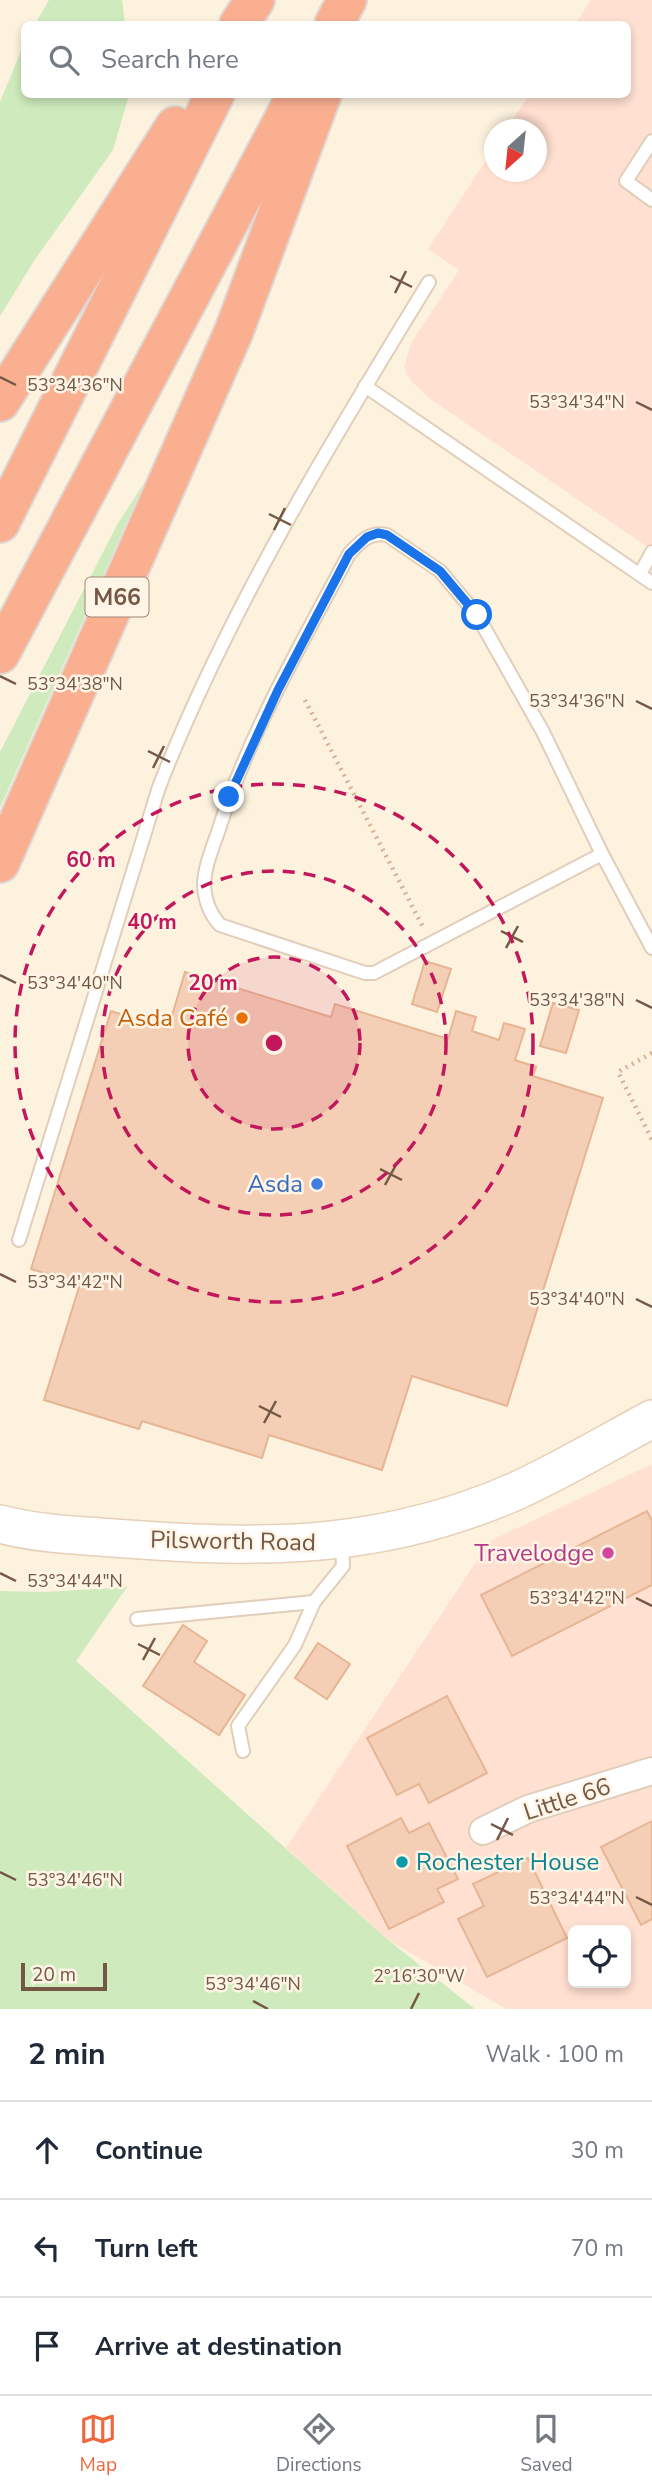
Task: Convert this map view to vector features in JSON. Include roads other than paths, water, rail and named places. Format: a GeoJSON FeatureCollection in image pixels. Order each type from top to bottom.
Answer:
{"type":"FeatureCollection","features":[{"type":"Feature","properties":{"kind":"highway"},"geometry":{"type":"LineString","coordinates":[[241,21],[255,0]]}},
{"type":"Feature","properties":{"kind":"highway"},"geometry":{"type":"LineString","coordinates":[[252,21],[262,0]]}},
{"type":"Feature","properties":{"kind":"highway"},"geometry":{"type":"LineString","coordinates":[[336,21],[347,0]]}},
{"type":"Feature","properties":{"kind":"highway"},"geometry":{"type":"LineString","coordinates":[[349,21],[358,0]]}},
{"type":"Feature","properties":{"kind":"highway"},"geometry":{"type":"LineString","coordinates":[[0,402],[192,98]]}},
{"type":"Feature","properties":{"kind":"highway"},"geometry":{"type":"LineString","coordinates":[[0,523],[213,98]]}},
{"type":"Feature","properties":{"kind":"highway"},"geometry":{"type":"LineString","coordinates":[[0,654],[295,98]]}},
{"type":"Feature","properties":{"kind":"highway","name":"M66"},"geometry":{"type":"LineString","coordinates":[[0,863],[234,331],[321,98]]}},
{"type":"Feature","properties":{"kind":"street","name":"Pilsworth Road"},"geometry":{"type":"LineString","coordinates":[[0,1524],[94,1536],[215,1545],[280,1546],[342,1541],[433,1521],[516,1491],[652,1419]]}},
{"type":"Feature","properties":{"kind":"street","name":"Little 66"},"geometry":{"type":"LineString","coordinates":[[483,1831],[528,1809],[652,1771]]}},
{"type":"Feature","properties":{"kind":"lane"},"geometry":{"type":"LineString","coordinates":[[652,141],[626,181],[652,200]]}},
{"type":"Feature","properties":{"kind":"lane"},"geometry":{"type":"LineString","coordinates":[[19,1240],[159,787],[185,720],[277,535],[429,282]]}},
{"type":"Feature","properties":{"kind":"lane"},"geometry":{"type":"LineString","coordinates":[[365,387],[652,583]]}},
{"type":"Feature","properties":{"kind":"lane"},"geometry":{"type":"LineString","coordinates":[[602,854],[374,973],[365,974],[220,925],[208,907],[204,886],[207,865],[229,797],[278,690],[349,554],[367,537],[378,533],[387,535],[440,571],[477,615],[543,732],[602,854],[652,948]]}},
{"type":"Feature","properties":{"kind":"lane"},"geometry":{"type":"LineString","coordinates":[[640,574],[652,552]]}},
{"type":"Feature","properties":{"kind":"lane"},"geometry":{"type":"LineString","coordinates":[[243,1751],[238,1727],[295,1645],[314,1602],[343,1566],[342,1541]]}},
{"type":"Feature","properties":{"kind":"lane"},"geometry":{"type":"LineString","coordinates":[[137,1619],[314,1602]]}},
{"type":"Feature","properties":{"kind":"place","name":"Asda Café"},"geometry":{"type":"Point","coordinates":[242,1018]}},
{"type":"Feature","properties":{"kind":"place","name":"Asda"},"geometry":{"type":"Point","coordinates":[317,1184]}},
{"type":"Feature","properties":{"kind":"place","name":"Travelodge"},"geometry":{"type":"Point","coordinates":[608,1553]}},
{"type":"Feature","properties":{"kind":"place","name":"Rochester House"},"geometry":{"type":"Point","coordinates":[402,1862]}}]}
